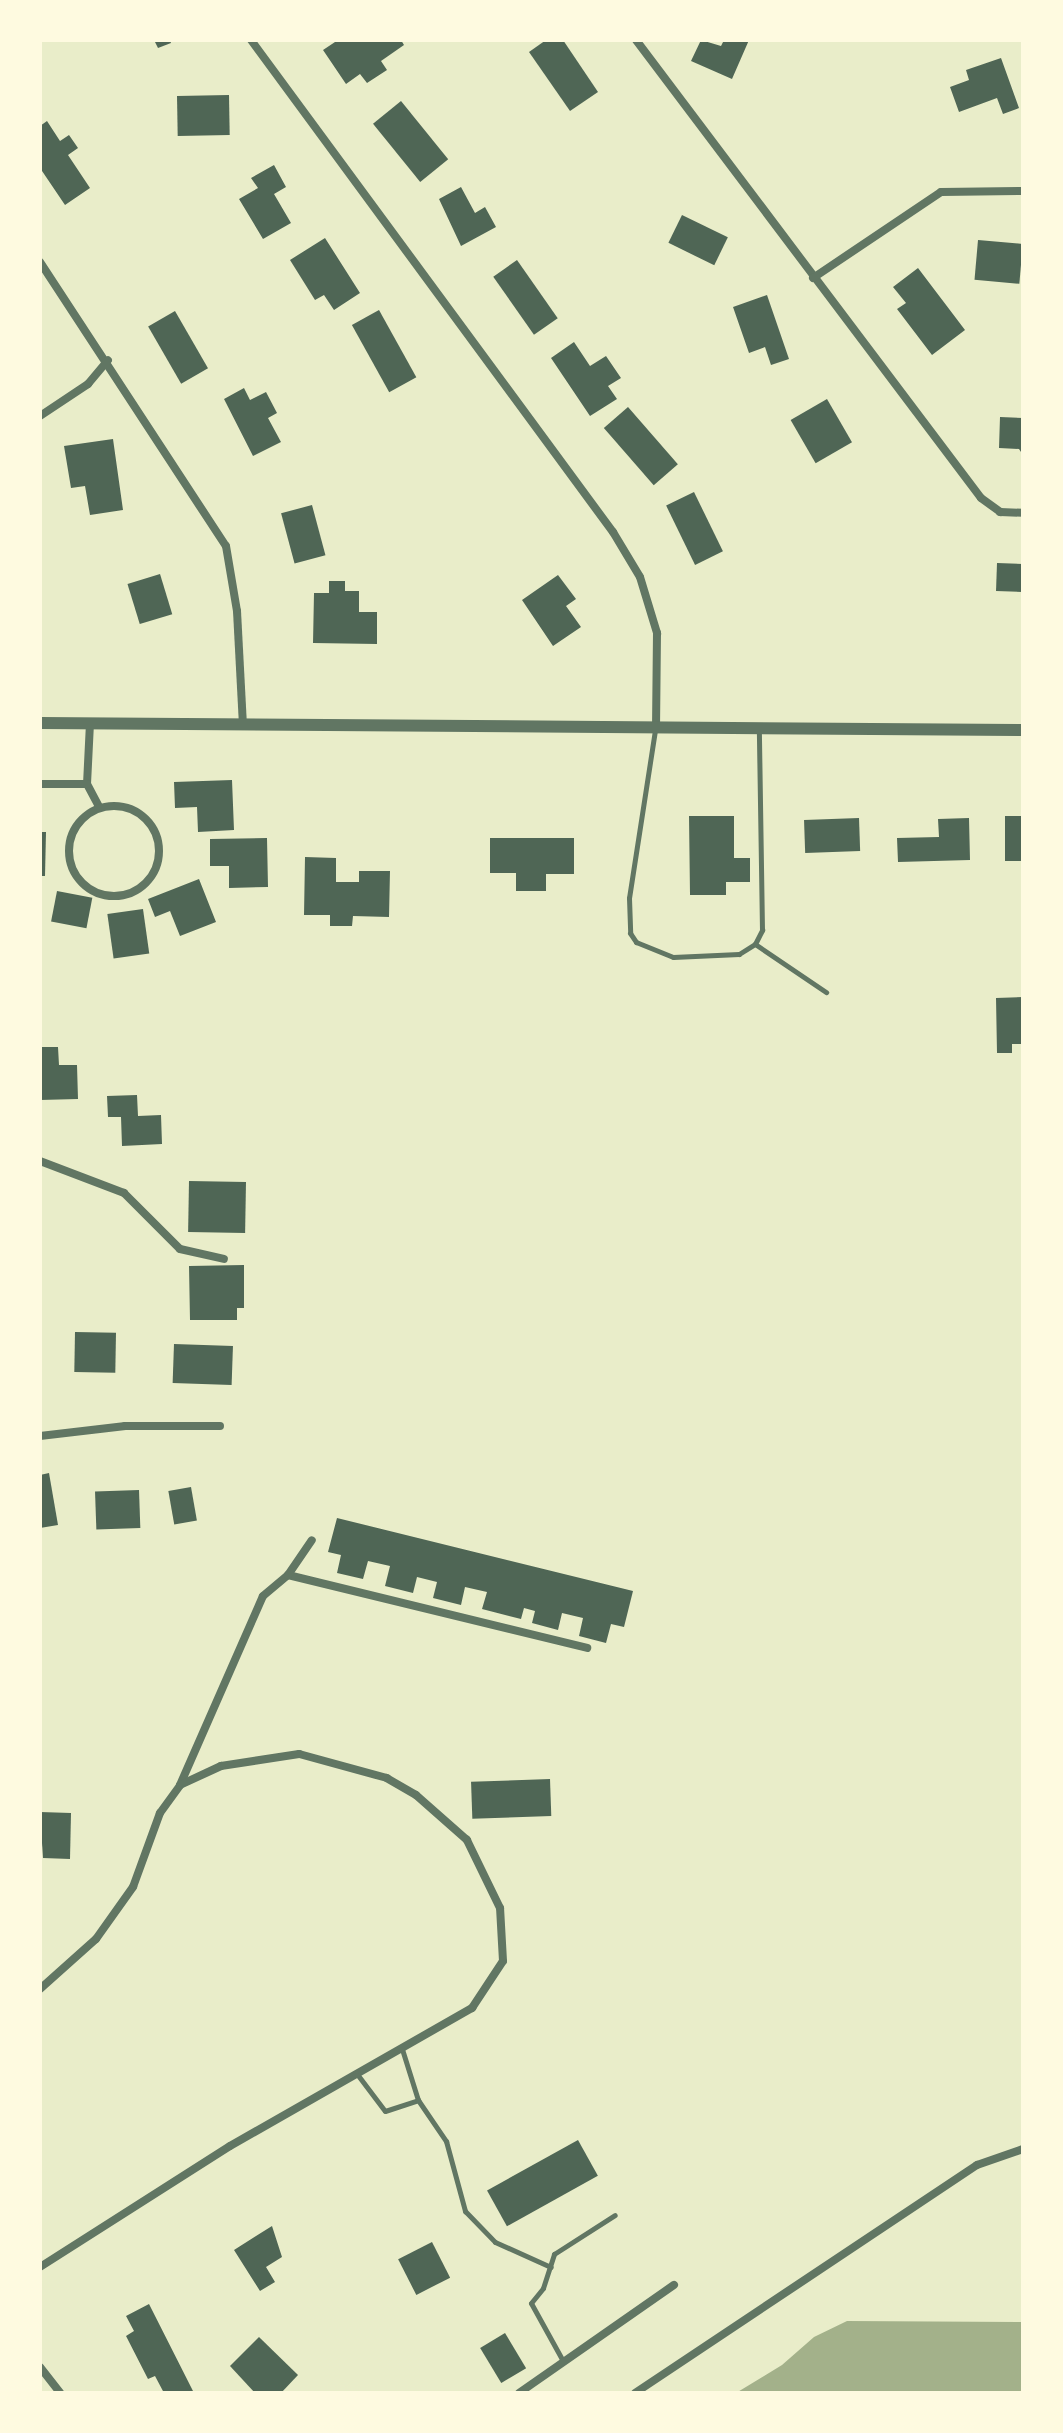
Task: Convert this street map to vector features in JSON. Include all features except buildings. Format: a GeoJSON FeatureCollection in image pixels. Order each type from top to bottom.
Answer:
{"type":"FeatureCollection","features":[{"type":"Feature","properties":{"kind":"street"},"geometry":{"type":"LineString","coordinates":[[251,40],[613,532],[640,577],[657,633],[656,727]]}},
{"type":"Feature","properties":{"kind":"street"},"geometry":{"type":"LineString","coordinates":[[636,40],[947,453],[991,505],[1000,512],[1023,513]]}},
{"type":"Feature","properties":{"kind":"street"},"geometry":{"type":"LineString","coordinates":[[813,278],[941,192],[1023,191]]}},
{"type":"Feature","properties":{"kind":"street"},"geometry":{"type":"LineString","coordinates":[[40,262],[108,360],[226,546],[237,611],[243,725]]}},
{"type":"Feature","properties":{"kind":"street"},"geometry":{"type":"LineString","coordinates":[[40,416],[88,384],[108,360]]}},
{"type":"Feature","properties":{"kind":"street"},"geometry":{"type":"LineString","coordinates":[[40,723],[1023,730]]}},
{"type":"Feature","properties":{"kind":"street"},"geometry":{"type":"LineString","coordinates":[[90,723],[87,784],[100,808]]}},
{"type":"Feature","properties":{"kind":"street"},"geometry":{"type":"LineString","coordinates":[[40,784],[87,784]]}},
{"type":"Feature","properties":{"kind":"street"},"geometry":{"type":"LineString","coordinates":[[100,808],[137,812],[154,830],[157,866],[131,892],[97,892],[74,870],[71,838],[82,819],[100,808]]}},
{"type":"Feature","properties":{"kind":"street"},"geometry":{"type":"LineString","coordinates":[[40,1161],[124,1193],[180,1249],[224,1259]]}},
{"type":"Feature","properties":{"kind":"street"},"geometry":{"type":"LineString","coordinates":[[40,1436],[125,1426],[220,1426]]}},
{"type":"Feature","properties":{"kind":"street"},"geometry":{"type":"LineString","coordinates":[[40,1989],[117,1912],[150,1852],[160,1813],[180,1785],[263,1596],[288,1575],[312,1540]]}},
{"type":"Feature","properties":{"kind":"street"},"geometry":{"type":"LineString","coordinates":[[288,1575],[587,1648]]}},
{"type":"Feature","properties":{"kind":"street"},"geometry":{"type":"LineString","coordinates":[[40,2267],[230,2146],[472,2008],[503,1961],[500,1908],[467,1840],[416,1795],[387,1778],[299,1754],[221,1766],[180,1785]]}},
{"type":"Feature","properties":{"kind":"street"},"geometry":{"type":"LineString","coordinates":[[635,2393],[977,2165],[1023,2149]]}},
{"type":"Feature","properties":{"kind":"street"},"geometry":{"type":"LineString","coordinates":[[519,2393],[674,2285]]}},
{"type":"Feature","properties":{"kind":"street"},"geometry":{"type":"LineString","coordinates":[[40,2367],[60,2393]]}},
{"type":"Feature","properties":{"kind":"lane"},"geometry":{"type":"LineString","coordinates":[[656,727],[629,898],[630,933],[636,942],[673,957],[739,954],[755,944],[762,930],[759,728]]}},
{"type":"Feature","properties":{"kind":"lane"},"geometry":{"type":"LineString","coordinates":[[755,944],[826,992]]}},
{"type":"Feature","properties":{"kind":"lane"},"geometry":{"type":"LineString","coordinates":[[401,2048],[418,2100],[446,2141],[465,2211],[495,2242],[551,2267]]}},
{"type":"Feature","properties":{"kind":"lane"},"geometry":{"type":"LineString","coordinates":[[357,2073],[385,2111],[418,2100]]}},
{"type":"Feature","properties":{"kind":"lane"},"geometry":{"type":"LineString","coordinates":[[564,2362],[531,2303],[551,2267],[554,2254],[615,2215]]}},
{"type":"Feature","properties":{"kind":"shaded area"},"geometry":{"type":"Polygon","coordinates":[[[847,2321],[1023,2322],[1023,2393],[736,2393],[782,2365],[814,2337],[847,2321]]]}}]}
